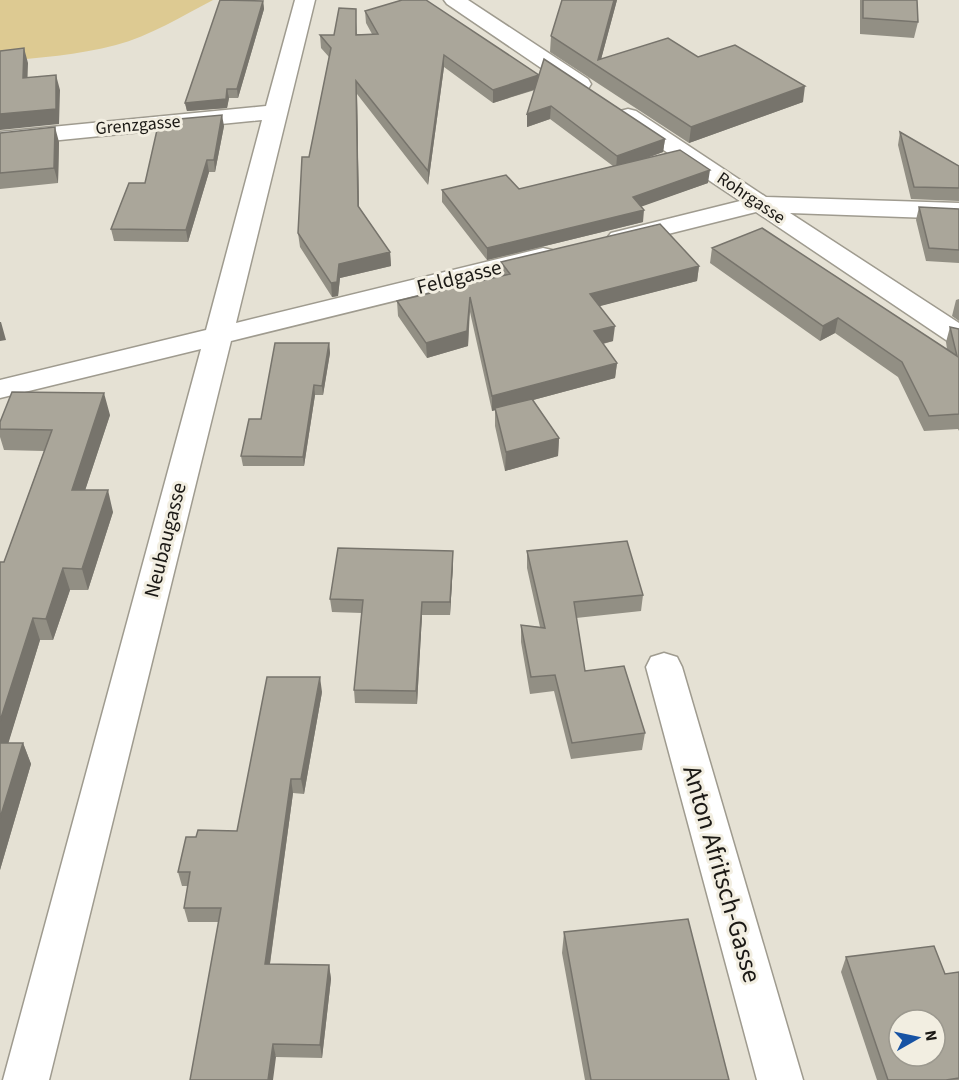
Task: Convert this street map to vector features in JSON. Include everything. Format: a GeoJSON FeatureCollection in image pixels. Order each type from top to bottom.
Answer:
{"type":"FeatureCollection","features":[{"type":"Feature","properties":{"kind":"street","name":"Neubaugasse"},"geometry":{"type":"LineString","coordinates":[[26,1080],[305,0]]}},
{"type":"Feature","properties":{"kind":"street","name":"Rohrgasse"},"geometry":{"type":"LineString","coordinates":[[454,0],[959,336]]}},
{"type":"Feature","properties":{"kind":"street","name":"Grenzgasse"},"geometry":{"type":"LineString","coordinates":[[0,139],[276,112]]}},
{"type":"Feature","properties":{"kind":"street"},"geometry":{"type":"LineString","coordinates":[[598,243],[759,204],[959,211]]}},
{"type":"Feature","properties":{"kind":"street","name":"Feldgasse"},"geometry":{"type":"LineString","coordinates":[[0,389],[563,251]]}},
{"type":"Feature","properties":{"kind":"street","name":"Anton Afritsch-Gasse"},"geometry":{"type":"LineString","coordinates":[[664,667],[780,1080]]}},
{"type":"Feature","properties":{"kind":"shaded area"},"geometry":{"type":"Polygon","coordinates":[[[0,0],[213,0],[153,31],[116,45],[73,54],[0,61],[0,0]]]}},
{"type":"Feature","properties":{"kind":"building"},"geometry":{"type":"Polygon","coordinates":[[[220,0],[263,1],[237,89],[227,89],[226,99],[185,103],[220,0]]]}},
{"type":"Feature","properties":{"kind":"building"},"geometry":{"type":"Polygon","coordinates":[[[402,0],[426,0],[539,75],[493,90],[444,55],[428,171],[356,81],[358,206],[390,252],[339,264],[337,282],[331,283],[298,233],[302,157],[309,157],[331,48],[320,35],[334,35],[339,8],[356,9],[356,35],[378,34],[365,11],[402,0]]]}},
{"type":"Feature","properties":{"kind":"building"},"geometry":{"type":"Polygon","coordinates":[[[562,0],[614,0],[598,60],[668,38],[698,57],[735,45],[805,86],[691,127],[551,36],[562,0]]]}},
{"type":"Feature","properties":{"kind":"building"},"geometry":{"type":"Polygon","coordinates":[[[863,0],[917,0],[918,22],[863,18],[863,0]]]}},
{"type":"Feature","properties":{"kind":"building"},"geometry":{"type":"Polygon","coordinates":[[[24,48],[23,78],[56,75],[56,109],[0,114],[0,51],[24,48]]]}},
{"type":"Feature","properties":{"kind":"building"},"geometry":{"type":"Polygon","coordinates":[[[544,59],[665,139],[617,156],[551,106],[527,114],[544,59]]]}},
{"type":"Feature","properties":{"kind":"building"},"geometry":{"type":"Polygon","coordinates":[[[222,115],[214,160],[207,160],[186,230],[111,229],[129,183],[145,183],[157,130],[175,129],[179,119],[222,115]]]}},
{"type":"Feature","properties":{"kind":"building"},"geometry":{"type":"Polygon","coordinates":[[[55,127],[54,168],[0,173],[0,133],[55,127]]]}},
{"type":"Feature","properties":{"kind":"building"},"geometry":{"type":"Polygon","coordinates":[[[900,132],[959,166],[959,188],[914,187],[900,132]]]}},
{"type":"Feature","properties":{"kind":"building"},"geometry":{"type":"Polygon","coordinates":[[[680,150],[710,170],[633,197],[644,210],[487,248],[442,190],[506,175],[519,189],[680,150]]]}},
{"type":"Feature","properties":{"kind":"building"},"geometry":{"type":"Polygon","coordinates":[[[919,207],[959,209],[959,250],[929,248],[919,207]]]}},
{"type":"Feature","properties":{"kind":"building"},"geometry":{"type":"Polygon","coordinates":[[[660,224],[699,266],[590,294],[615,326],[594,331],[617,363],[492,396],[470,297],[467,331],[426,343],[397,301],[510,274],[501,262],[660,224]]]}},
{"type":"Feature","properties":{"kind":"building"},"geometry":{"type":"Polygon","coordinates":[[[762,228],[957,356],[950,327],[959,329],[959,414],[929,416],[902,362],[838,318],[823,326],[712,248],[762,228]]]}},
{"type":"Feature","properties":{"kind":"building"},"geometry":{"type":"Polygon","coordinates":[[[275,343],[329,343],[322,386],[314,385],[303,457],[241,456],[249,419],[261,419],[275,343]]]}},
{"type":"Feature","properties":{"kind":"building"},"geometry":{"type":"Polygon","coordinates":[[[12,392],[104,393],[72,490],[108,490],[82,569],[63,568],[46,619],[33,618],[0,721],[0,562],[4,562],[52,430],[0,429],[0,422],[12,392]]]}},
{"type":"Feature","properties":{"kind":"building"},"geometry":{"type":"Polygon","coordinates":[[[532,399],[559,438],[506,452],[495,408],[532,399]]]}},
{"type":"Feature","properties":{"kind":"building"},"geometry":{"type":"Polygon","coordinates":[[[627,541],[643,595],[574,602],[585,671],[624,666],[645,733],[572,743],[555,675],[531,677],[521,625],[545,628],[527,551],[627,541]]]}},
{"type":"Feature","properties":{"kind":"building"},"geometry":{"type":"Polygon","coordinates":[[[338,548],[453,551],[450,602],[422,602],[416,691],[354,690],[363,600],[330,599],[338,548]]]}},
{"type":"Feature","properties":{"kind":"building"},"geometry":{"type":"Polygon","coordinates":[[[267,677],[320,677],[301,779],[291,779],[265,964],[329,965],[320,1045],[273,1044],[268,1080],[190,1080],[221,908],[184,908],[190,872],[178,872],[186,837],[196,837],[198,830],[237,831],[267,677]]]}},
{"type":"Feature","properties":{"kind":"building"},"geometry":{"type":"Polygon","coordinates":[[[0,743],[23,743],[0,818],[0,743]]]}},
{"type":"Feature","properties":{"kind":"building"},"geometry":{"type":"Polygon","coordinates":[[[688,919],[729,1080],[591,1080],[564,932],[688,919]]]}},
{"type":"Feature","properties":{"kind":"building"},"geometry":{"type":"Polygon","coordinates":[[[934,946],[945,974],[959,972],[959,1078],[888,1080],[846,957],[934,946]]]}}]}
